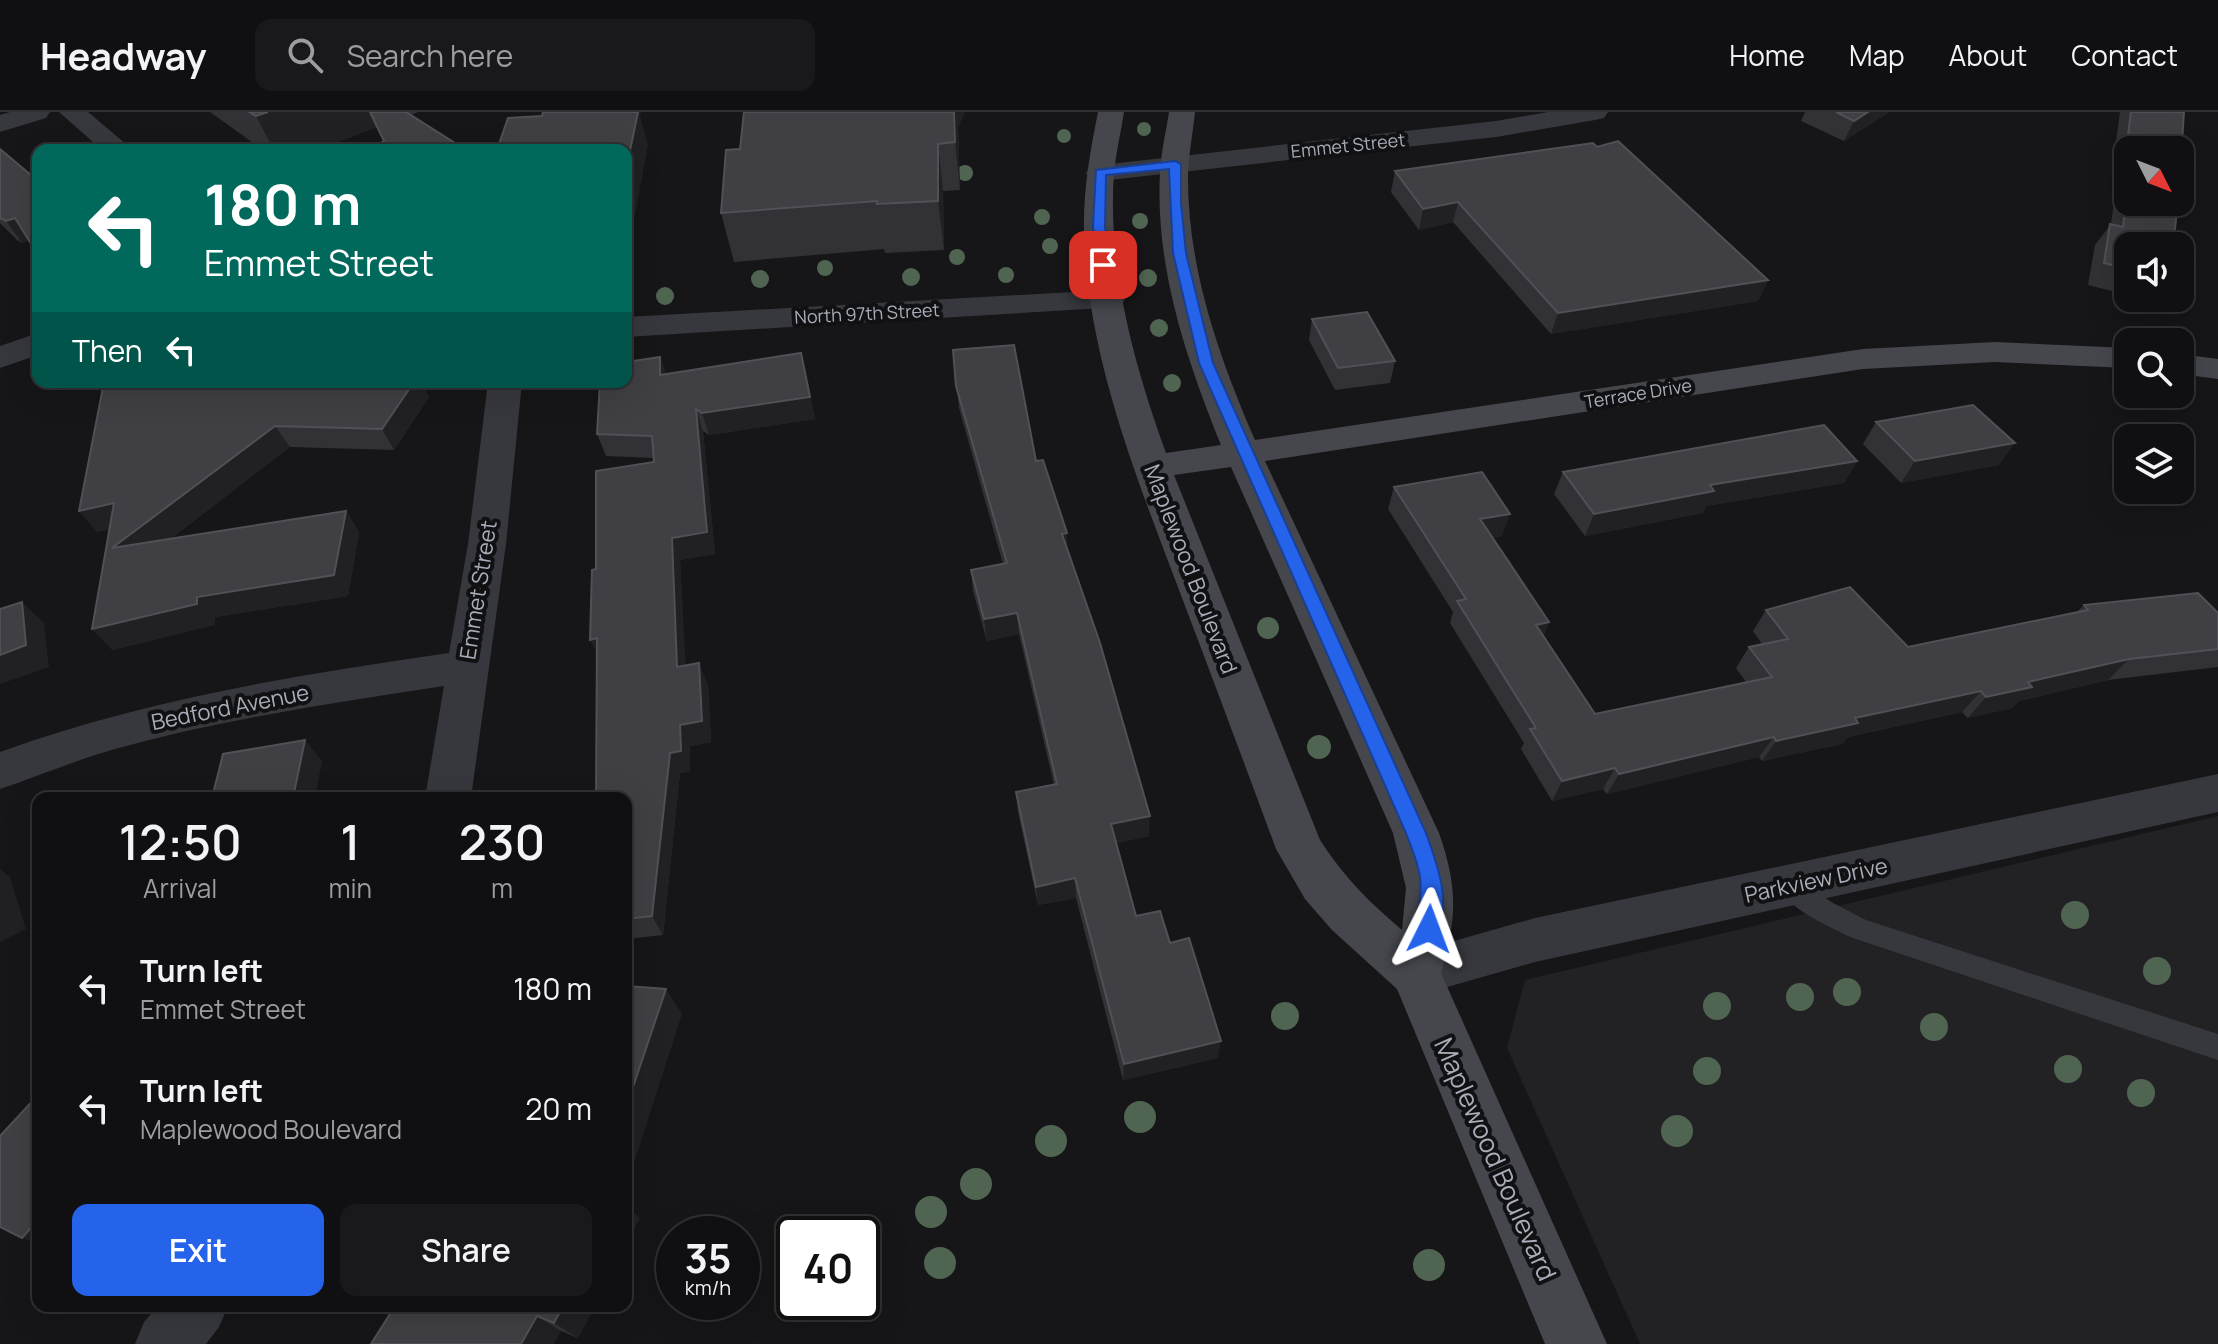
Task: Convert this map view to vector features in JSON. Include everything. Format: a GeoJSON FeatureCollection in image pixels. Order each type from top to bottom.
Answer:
{"type":"FeatureCollection","features":[{"type":"Feature","properties":{"kind":"street"},"geometry":{"type":"LineString","coordinates":[[0,124],[37,112]]}},
{"type":"Feature","properties":{"kind":"street"},"geometry":{"type":"LineString","coordinates":[[72,112],[112,144]]}},
{"type":"Feature","properties":{"kind":"street","name":"Maplewood Boulevard"},"geometry":{"type":"LineString","coordinates":[[1111,112],[1100,173],[1099,226],[1109,300],[1127,391],[1151,467],[1300,849],[1322,884],[1349,915],[1416,973],[1576,1344]]}},
{"type":"Feature","properties":{"kind":"street"},"geometry":{"type":"LineString","coordinates":[[1182,112],[1175,164],[1177,232],[1189,304],[1206,363],[1244,454],[1416,833],[1430,873],[1432,900],[1429,929],[1416,973]]}},
{"type":"Feature","properties":{"kind":"street","name":"Emmet Street"},"geometry":{"type":"LineString","coordinates":[[1100,173],[1496,129],[1595,112]]}},
{"type":"Feature","properties":{"kind":"street","name":"North 97th Street"},"geometry":{"type":"LineString","coordinates":[[632,327],[1109,300]]}},
{"type":"Feature","properties":{"kind":"street"},"geometry":{"type":"LineString","coordinates":[[0,358],[32,345]]}},
{"type":"Feature","properties":{"kind":"street","name":"Terrace Drive"},"geometry":{"type":"LineString","coordinates":[[1151,467],[1863,359],[1920,353],[2008,352],[2114,357]]}},
{"type":"Feature","properties":{"kind":"street"},"geometry":{"type":"LineString","coordinates":[[2194,366],[2218,369]]}},
{"type":"Feature","properties":{"kind":"street","name":"Emmet Street"},"geometry":{"type":"LineString","coordinates":[[449,792],[487,544],[504,388]]}},
{"type":"Feature","properties":{"kind":"street","name":"Bedford Avenue"},"geometry":{"type":"LineString","coordinates":[[0,771],[150,722],[262,697],[466,667]]}},
{"type":"Feature","properties":{"kind":"street","name":"Parkview Drive"},"geometry":{"type":"LineString","coordinates":[[1416,973],[1535,940],[2218,793]]}},
{"type":"Feature","properties":{"kind":"street"},"geometry":{"type":"LineString","coordinates":[[166,1344],[193,1312]]}},
{"type":"Feature","properties":{"kind":"lane"},"geometry":{"type":"LineString","coordinates":[[1789,885],[1824,911],[1859,929],[2218,1047]]}},
{"type":"Feature","properties":{"kind":"shaded area"},"geometry":{"type":"Polygon","coordinates":[[[2218,816],[2218,1344],[1640,1344],[1507,1048],[1525,980],[2218,816]]]}},
{"type":"Feature","properties":{"kind":"building"},"geometry":{"type":"Polygon","coordinates":[[[370,112],[406,112],[457,144],[379,144],[384,141],[370,112]]]}},
{"type":"Feature","properties":{"kind":"building"},"geometry":{"type":"Polygon","coordinates":[[[543,112],[638,112],[631,144],[499,144],[508,118],[542,116],[543,112]]]}},
{"type":"Feature","properties":{"kind":"building"},"geometry":{"type":"Polygon","coordinates":[[[744,112],[954,112],[955,142],[938,144],[938,201],[877,204],[877,201],[721,213],[726,150],[740,149],[744,112]]]}},
{"type":"Feature","properties":{"kind":"building"},"geometry":{"type":"Polygon","coordinates":[[[1836,112],[1868,112],[1854,121],[1836,112]]]}},
{"type":"Feature","properties":{"kind":"building"},"geometry":{"type":"Polygon","coordinates":[[[2131,112],[2184,112],[2182,136],[2128,136],[2131,112]]]}},
{"type":"Feature","properties":{"kind":"building"},"geometry":{"type":"Polygon","coordinates":[[[1618,141],[1768,280],[1558,313],[1458,202],[1423,209],[1395,171],[1593,143],[1597,147],[1618,141]]]}},
{"type":"Feature","properties":{"kind":"building"},"geometry":{"type":"Polygon","coordinates":[[[0,149],[32,176],[32,245],[15,218],[6,221],[0,218],[0,149]]]}},
{"type":"Feature","properties":{"kind":"building"},"geometry":{"type":"Polygon","coordinates":[[[2124,216],[2176,216],[2175,232],[2114,232],[2114,266],[2104,263],[2110,224],[2123,227],[2124,216]]]}},
{"type":"Feature","properties":{"kind":"building"},"geometry":{"type":"Polygon","coordinates":[[[1367,312],[1395,361],[1338,368],[1312,319],[1367,312]]]}},
{"type":"Feature","properties":{"kind":"building"},"geometry":{"type":"Polygon","coordinates":[[[1014,345],[1036,461],[1043,460],[1067,533],[1062,534],[1100,643],[1150,816],[1111,824],[1136,916],[1160,911],[1170,943],[1189,938],[1221,1041],[1124,1064],[1075,878],[1036,887],[1016,792],[1057,784],[1017,613],[984,619],[971,570],[1007,563],[956,386],[953,350],[1014,345]]]}},
{"type":"Feature","properties":{"kind":"building"},"geometry":{"type":"Polygon","coordinates":[[[801,353],[810,397],[702,413],[696,409],[707,532],[672,538],[677,667],[699,663],[702,721],[680,725],[681,751],[670,753],[652,916],[632,918],[632,792],[596,792],[597,638],[590,640],[592,570],[596,569],[596,471],[654,462],[652,436],[597,434],[600,388],[632,388],[632,361],[660,357],[660,375],[801,353]]]}},
{"type":"Feature","properties":{"kind":"building"},"geometry":{"type":"Polygon","coordinates":[[[103,388],[410,388],[382,429],[275,426],[112,548],[346,511],[334,575],[197,597],[197,604],[92,629],[114,503],[79,511],[103,388]]]}},
{"type":"Feature","properties":{"kind":"building"},"geometry":{"type":"Polygon","coordinates":[[[1973,405],[2015,443],[1915,461],[1876,422],[1973,405]]]}},
{"type":"Feature","properties":{"kind":"building"},"geometry":{"type":"Polygon","coordinates":[[[1824,425],[1857,461],[1710,485],[1714,491],[1594,514],[1563,472],[1824,425]]]}},
{"type":"Feature","properties":{"kind":"building"},"geometry":{"type":"Polygon","coordinates":[[[1482,472],[1510,514],[1480,519],[1549,622],[1536,625],[1595,714],[1772,677],[1749,647],[1788,639],[1766,610],[1850,587],[1908,647],[2088,610],[2084,605],[2198,593],[2218,613],[2218,649],[2129,659],[2028,682],[2032,687],[1986,697],[1981,691],[1855,718],[1858,723],[1776,741],[1774,737],[1619,774],[1615,768],[1562,781],[1530,729],[1536,728],[1457,601],[1466,599],[1394,487],[1482,472]]]}},
{"type":"Feature","properties":{"kind":"building"},"geometry":{"type":"Polygon","coordinates":[[[22,602],[26,645],[0,655],[0,609],[22,602]]]}},
{"type":"Feature","properties":{"kind":"building"},"geometry":{"type":"Polygon","coordinates":[[[305,740],[294,792],[214,792],[223,754],[305,740]]]}},
{"type":"Feature","properties":{"kind":"building"},"geometry":{"type":"Polygon","coordinates":[[[632,986],[666,989],[632,1090],[632,986]]]}},
{"type":"Feature","properties":{"kind":"building"},"geometry":{"type":"Polygon","coordinates":[[[32,1101],[32,1227],[22,1238],[0,1227],[0,1136],[32,1101]]]}},
{"type":"Feature","properties":{"kind":"building"},"geometry":{"type":"Polygon","coordinates":[[[391,1312],[560,1312],[554,1323],[537,1316],[521,1344],[371,1344],[391,1312]]]}},
{"type":"Feature","properties":{"kind":"route"},"geometry":{"type":"LineString","coordinates":[[1103,265],[1099,226],[1100,173],[1175,164],[1180,253],[1189,304],[1206,363],[1416,833],[1430,873],[1432,900],[1429,929]]}}]}
